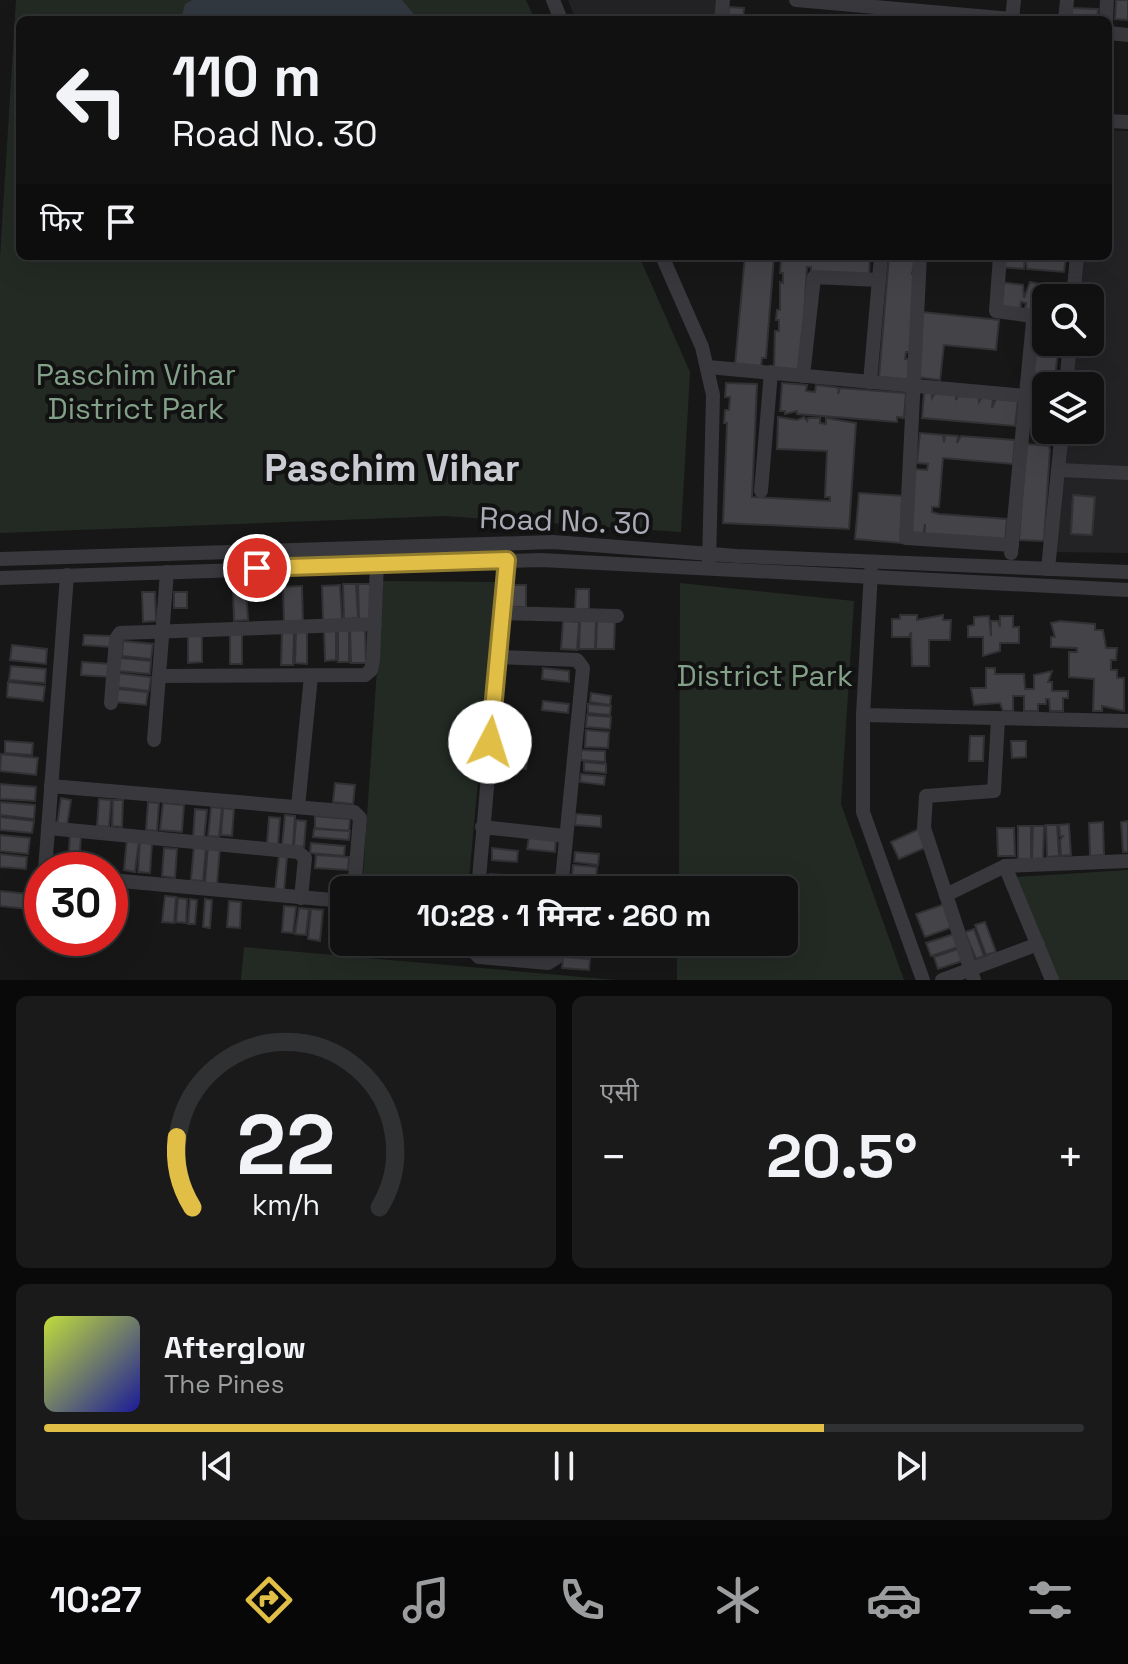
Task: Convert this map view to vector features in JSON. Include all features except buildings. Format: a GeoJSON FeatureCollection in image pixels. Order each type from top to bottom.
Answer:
{"type":"FeatureCollection","features":[{"type":"Feature","properties":{"kind":"street"},"geometry":{"type":"LineString","coordinates":[[796,0],[919,5],[987,16]]}},
{"type":"Feature","properties":{"kind":"street"},"geometry":{"type":"LineString","coordinates":[[664,260],[708,367],[713,420],[708,571]]}},
{"type":"Feature","properties":{"kind":"street"},"geometry":{"type":"LineString","coordinates":[[870,382],[881,260]]}},
{"type":"Feature","properties":{"kind":"street"},"geometry":{"type":"LineString","coordinates":[[920,260],[906,538],[1012,545]]}},
{"type":"Feature","properties":{"kind":"street"},"geometry":{"type":"LineString","coordinates":[[1000,260],[996,311],[1033,318],[1010,567]]}},
{"type":"Feature","properties":{"kind":"street"},"geometry":{"type":"LineString","coordinates":[[1074,284],[1077,260]]}},
{"type":"Feature","properties":{"kind":"street"},"geometry":{"type":"LineString","coordinates":[[803,376],[814,277],[879,280]]}},
{"type":"Feature","properties":{"kind":"street"},"geometry":{"type":"LineString","coordinates":[[708,367],[1026,396]]}},
{"type":"Feature","properties":{"kind":"street"},"geometry":{"type":"LineString","coordinates":[[761,491],[771,372]]}},
{"type":"Feature","properties":{"kind":"street"},"geometry":{"type":"LineString","coordinates":[[1048,569],[1061,444]]}},
{"type":"Feature","properties":{"kind":"street"},"geometry":{"type":"LineString","coordinates":[[1058,470],[1128,473]]}},
{"type":"Feature","properties":{"kind":"street","name":"Road No. 30"},"geometry":{"type":"LineString","coordinates":[[1,559],[553,542],[709,554],[1128,572]]}},
{"type":"Feature","properties":{"kind":"street"},"geometry":{"type":"LineString","coordinates":[[1,559],[1,578]]}},
{"type":"Feature","properties":{"kind":"street"},"geometry":{"type":"LineString","coordinates":[[479,876],[507,560]]}},
{"type":"Feature","properties":{"kind":"street","name":"Road No. 30"},"geometry":{"type":"LineString","coordinates":[[1,578],[507,560],[1128,590]]}},
{"type":"Feature","properties":{"kind":"street"},"geometry":{"type":"LineString","coordinates":[[872,562],[863,715],[863,812],[923,980]]}},
{"type":"Feature","properties":{"kind":"street"},"geometry":{"type":"LineString","coordinates":[[159,676],[358,677],[371,670],[377,563]]}},
{"type":"Feature","properties":{"kind":"street"},"geometry":{"type":"LineString","coordinates":[[154,740],[167,572]]}},
{"type":"Feature","properties":{"kind":"street"},"geometry":{"type":"LineString","coordinates":[[46,852],[67,575]]}},
{"type":"Feature","properties":{"kind":"street"},"geometry":{"type":"LineString","coordinates":[[502,613],[617,616]]}},
{"type":"Feature","properties":{"kind":"street"},"geometry":{"type":"LineString","coordinates":[[111,703],[117,634],[375,624]]}},
{"type":"Feature","properties":{"kind":"street"},"geometry":{"type":"LineString","coordinates":[[498,657],[582,663],[562,876]]}},
{"type":"Feature","properties":{"kind":"street"},"geometry":{"type":"LineString","coordinates":[[298,807],[311,676]]}},
{"type":"Feature","properties":{"kind":"street"},"geometry":{"type":"LineString","coordinates":[[863,715],[1128,721]]}},
{"type":"Feature","properties":{"kind":"street"},"geometry":{"type":"LineString","coordinates":[[972,975],[924,828],[926,796],[994,791],[998,719]]}},
{"type":"Feature","properties":{"kind":"street"},"geometry":{"type":"LineString","coordinates":[[51,786],[358,814],[355,876]]}},
{"type":"Feature","properties":{"kind":"street"},"geometry":{"type":"LineString","coordinates":[[482,827],[565,836]]}},
{"type":"Feature","properties":{"kind":"street"},"geometry":{"type":"LineString","coordinates":[[48,828],[302,853],[301,898]]}},
{"type":"Feature","properties":{"kind":"street"},"geometry":{"type":"LineString","coordinates":[[946,895],[1005,866],[1128,861]]}},
{"type":"Feature","properties":{"kind":"street"},"geometry":{"type":"LineString","coordinates":[[1005,866],[1052,980]]}},
{"type":"Feature","properties":{"kind":"street"},"geometry":{"type":"LineString","coordinates":[[128,882],[330,900]]}},
{"type":"Feature","properties":{"kind":"street"},"geometry":{"type":"LineString","coordinates":[[942,980],[972,975],[1038,944]]}},
{"type":"Feature","properties":{"kind":"street"},"geometry":{"type":"LineString","coordinates":[[478,956],[548,963],[556,956]]}},
{"type":"Feature","properties":{"kind":"shaded area"},"geometry":{"type":"Polygon","coordinates":[[[192,0],[402,0],[413,16],[182,16],[185,4],[192,0]]]}},
{"type":"Feature","properties":{"kind":"shaded area"},"geometry":{"type":"Polygon","coordinates":[[[568,0],[718,0],[716,16],[574,16],[568,0]]]}},
{"type":"Feature","properties":{"kind":"shaded area"},"geometry":{"type":"Polygon","coordinates":[[[1112,130],[1128,131],[1128,553],[1051,552],[1061,444],[1104,444],[1104,372],[1067,372],[1068,356],[1104,356],[1104,284],[1074,284],[1077,260],[1112,260],[1112,130]]]}},
{"type":"Feature","properties":{"kind":"green space","name":"Paschim Vihar District Park"},"geometry":{"type":"Polygon","coordinates":[[[16,0],[526,0],[533,16],[16,16],[16,260],[641,260],[690,372],[681,532],[445,516],[0,533],[0,257],[16,0]]]}},
{"type":"Feature","properties":{"kind":"green space"},"geometry":{"type":"Polygon","coordinates":[[[383,581],[496,582],[469,876],[363,876],[383,581]]]}},
{"type":"Feature","properties":{"kind":"green space","name":"District Park"},"geometry":{"type":"Polygon","coordinates":[[[680,583],[854,601],[841,804],[904,980],[677,980],[677,956],[798,956],[798,876],[679,876],[680,583]]]}},
{"type":"Feature","properties":{"kind":"green space"},"geometry":{"type":"Polygon","coordinates":[[[1128,870],[1128,980],[1057,980],[1015,877],[1128,870]]]}},
{"type":"Feature","properties":{"kind":"green space"},"geometry":{"type":"Polygon","coordinates":[[[244,947],[616,980],[241,980],[244,947]]]}},
{"type":"Feature","properties":{"kind":"district","name":"Paschim Vihar"},"geometry":{"type":"Point","coordinates":[392,468]}},
{"type":"Feature","properties":{"kind":"route"},"geometry":{"type":"LineString","coordinates":[[257,568],[507,560],[490,742]]}}]}
